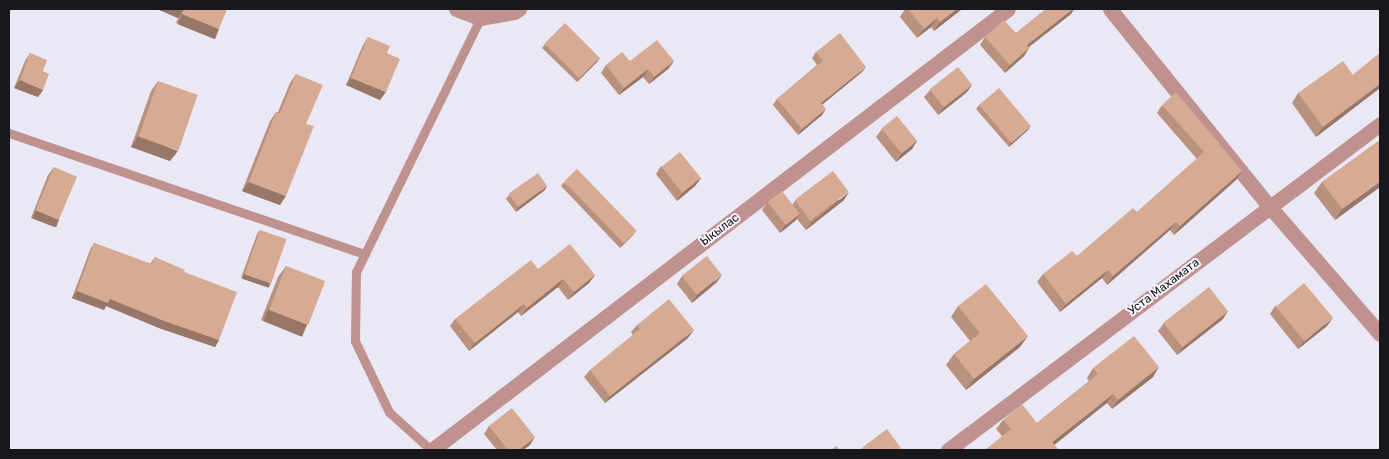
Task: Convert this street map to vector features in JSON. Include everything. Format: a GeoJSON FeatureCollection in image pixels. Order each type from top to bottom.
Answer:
{"type":"FeatureCollection","features":[{"type":"Feature","properties":{"kind":"street"},"geometry":{"type":"LineString","coordinates":[[456,9],[483,14],[514,12],[518,9]]}},
{"type":"Feature","properties":{"kind":"street","name":"Ыкылас"},"geometry":{"type":"LineString","coordinates":[[432,450],[1008,9]]}},
{"type":"Feature","properties":{"kind":"street"},"geometry":{"type":"LineString","coordinates":[[1110,9],[1270,207],[1380,334]]}},
{"type":"Feature","properties":{"kind":"street","name":"Уста Махамата"},"geometry":{"type":"LineString","coordinates":[[948,450],[1380,124]]}},
{"type":"Feature","properties":{"kind":"lane"},"geometry":{"type":"LineString","coordinates":[[432,450],[389,412],[355,341],[356,272],[483,14]]}},
{"type":"Feature","properties":{"kind":"lane"},"geometry":{"type":"LineString","coordinates":[[9,133],[365,254]]}},
{"type":"Feature","properties":{"kind":"building"},"geometry":{"type":"Polygon","coordinates":[[[184,9],[227,9],[219,29],[182,14],[184,9]]]}},
{"type":"Feature","properties":{"kind":"building"},"geometry":{"type":"Polygon","coordinates":[[[908,9],[957,9],[940,22],[937,18],[924,29],[908,9]]]}},
{"type":"Feature","properties":{"kind":"building"},"geometry":{"type":"Polygon","coordinates":[[[1046,9],[1073,9],[1027,45],[1029,48],[1010,65],[985,37],[1004,20],[1016,33],[1046,9]]]}},
{"type":"Feature","properties":{"kind":"building"},"geometry":{"type":"Polygon","coordinates":[[[565,23],[600,58],[579,78],[544,44],[565,23]]]}},
{"type":"Feature","properties":{"kind":"building"},"geometry":{"type":"Polygon","coordinates":[[[840,33],[866,67],[821,103],[826,109],[802,129],[777,99],[823,61],[816,52],[840,33]]]}},
{"type":"Feature","properties":{"kind":"building"},"geometry":{"type":"Polygon","coordinates":[[[368,37],[390,46],[387,53],[400,59],[386,92],[351,78],[368,37]]]}},
{"type":"Feature","properties":{"kind":"building"},"geometry":{"type":"Polygon","coordinates":[[[657,40],[674,61],[654,77],[648,69],[624,88],[606,65],[622,52],[630,61],[657,40]]]}},
{"type":"Feature","properties":{"kind":"building"},"geometry":{"type":"Polygon","coordinates":[[[30,53],[47,60],[43,71],[49,74],[43,90],[20,80],[30,53]]]}},
{"type":"Feature","properties":{"kind":"building"},"geometry":{"type":"Polygon","coordinates":[[[1380,53],[1380,84],[1323,127],[1298,93],[1343,61],[1353,75],[1380,53]]]}},
{"type":"Feature","properties":{"kind":"building"},"geometry":{"type":"Polygon","coordinates":[[[958,67],[972,85],[944,107],[930,89],[958,67]]]}},
{"type":"Feature","properties":{"kind":"building"},"geometry":{"type":"Polygon","coordinates":[[[296,74],[323,85],[306,124],[314,126],[286,196],[249,182],[276,112],[280,113],[296,74]]]}},
{"type":"Feature","properties":{"kind":"building"},"geometry":{"type":"Polygon","coordinates":[[[158,81],[198,95],[179,150],[139,137],[158,81]]]}},
{"type":"Feature","properties":{"kind":"building"},"geometry":{"type":"Polygon","coordinates":[[[999,88],[1031,126],[1011,143],[979,105],[999,88]]]}},
{"type":"Feature","properties":{"kind":"building"},"geometry":{"type":"Polygon","coordinates":[[[1176,92],[1242,171],[1180,226],[1176,222],[1113,276],[1108,270],[1066,304],[1043,274],[1072,251],[1077,256],[1133,208],[1137,212],[1204,152],[1162,105],[1176,92]]]}},
{"type":"Feature","properties":{"kind":"building"},"geometry":{"type":"Polygon","coordinates":[[[897,116],[917,141],[902,153],[881,129],[897,116]]]}},
{"type":"Feature","properties":{"kind":"building"},"geometry":{"type":"Polygon","coordinates":[[[1380,140],[1380,182],[1342,209],[1322,182],[1380,140]]]}},
{"type":"Feature","properties":{"kind":"building"},"geometry":{"type":"Polygon","coordinates":[[[680,152],[701,178],[682,193],[661,167],[680,152]]]}},
{"type":"Feature","properties":{"kind":"building"},"geometry":{"type":"Polygon","coordinates":[[[54,167],[77,177],[59,220],[36,210],[54,167]]]}},
{"type":"Feature","properties":{"kind":"building"},"geometry":{"type":"Polygon","coordinates":[[[577,169],[637,231],[624,243],[564,182],[577,169]]]}},
{"type":"Feature","properties":{"kind":"building"},"geometry":{"type":"Polygon","coordinates":[[[833,171],[849,192],[810,221],[795,200],[833,171]]]}},
{"type":"Feature","properties":{"kind":"building"},"geometry":{"type":"Polygon","coordinates":[[[538,173],[547,186],[518,207],[509,194],[538,173]]]}},
{"type":"Feature","properties":{"kind":"building"},"geometry":{"type":"Polygon","coordinates":[[[782,191],[800,214],[786,225],[768,202],[782,191]]]}},
{"type":"Feature","properties":{"kind":"building"},"geometry":{"type":"Polygon","coordinates":[[[260,230],[286,239],[271,284],[245,274],[260,230]]]}},
{"type":"Feature","properties":{"kind":"building"},"geometry":{"type":"Polygon","coordinates":[[[94,243],[152,264],[155,257],[185,270],[184,272],[237,292],[219,340],[164,321],[110,299],[108,303],[77,291],[94,243]]]}},
{"type":"Feature","properties":{"kind":"building"},"geometry":{"type":"Polygon","coordinates":[[[570,244],[595,275],[574,292],[563,279],[527,308],[524,304],[475,343],[455,319],[531,260],[538,269],[570,244]]]}},
{"type":"Feature","properties":{"kind":"building"},"geometry":{"type":"Polygon","coordinates":[[[707,256],[722,275],[697,295],[682,276],[707,256]]]}},
{"type":"Feature","properties":{"kind":"building"},"geometry":{"type":"Polygon","coordinates":[[[286,266],[325,281],[308,325],[269,310],[286,266]]]}},
{"type":"Feature","properties":{"kind":"building"},"geometry":{"type":"Polygon","coordinates":[[[1304,283],[1333,317],[1305,341],[1276,307],[1304,283]]]}},
{"type":"Feature","properties":{"kind":"building"},"geometry":{"type":"Polygon","coordinates":[[[986,284],[1028,336],[974,379],[954,354],[980,333],[958,306],[986,284]]]}},
{"type":"Feature","properties":{"kind":"building"},"geometry":{"type":"Polygon","coordinates":[[[1209,287],[1228,311],[1182,347],[1163,323],[1209,287]]]}},
{"type":"Feature","properties":{"kind":"building"},"geometry":{"type":"Polygon","coordinates":[[[669,299],[694,330],[610,396],[590,370],[640,329],[637,325],[669,299]]]}},
{"type":"Feature","properties":{"kind":"building"},"geometry":{"type":"Polygon","coordinates":[[[1134,336],[1159,367],[1118,400],[1113,394],[1052,442],[1059,450],[985,450],[1011,429],[1003,420],[1022,404],[1037,423],[1098,374],[1093,368],[1134,336]]]}},
{"type":"Feature","properties":{"kind":"building"},"geometry":{"type":"Polygon","coordinates":[[[512,408],[535,437],[519,450],[508,450],[489,426],[512,408]]]}},
{"type":"Feature","properties":{"kind":"building"},"geometry":{"type":"Polygon","coordinates":[[[887,429],[901,448],[898,450],[859,450],[887,429]]]}},
{"type":"Feature","properties":{"kind":"building"},"geometry":{"type":"Polygon","coordinates":[[[836,446],[840,450],[831,450],[836,446]]]}}]}
